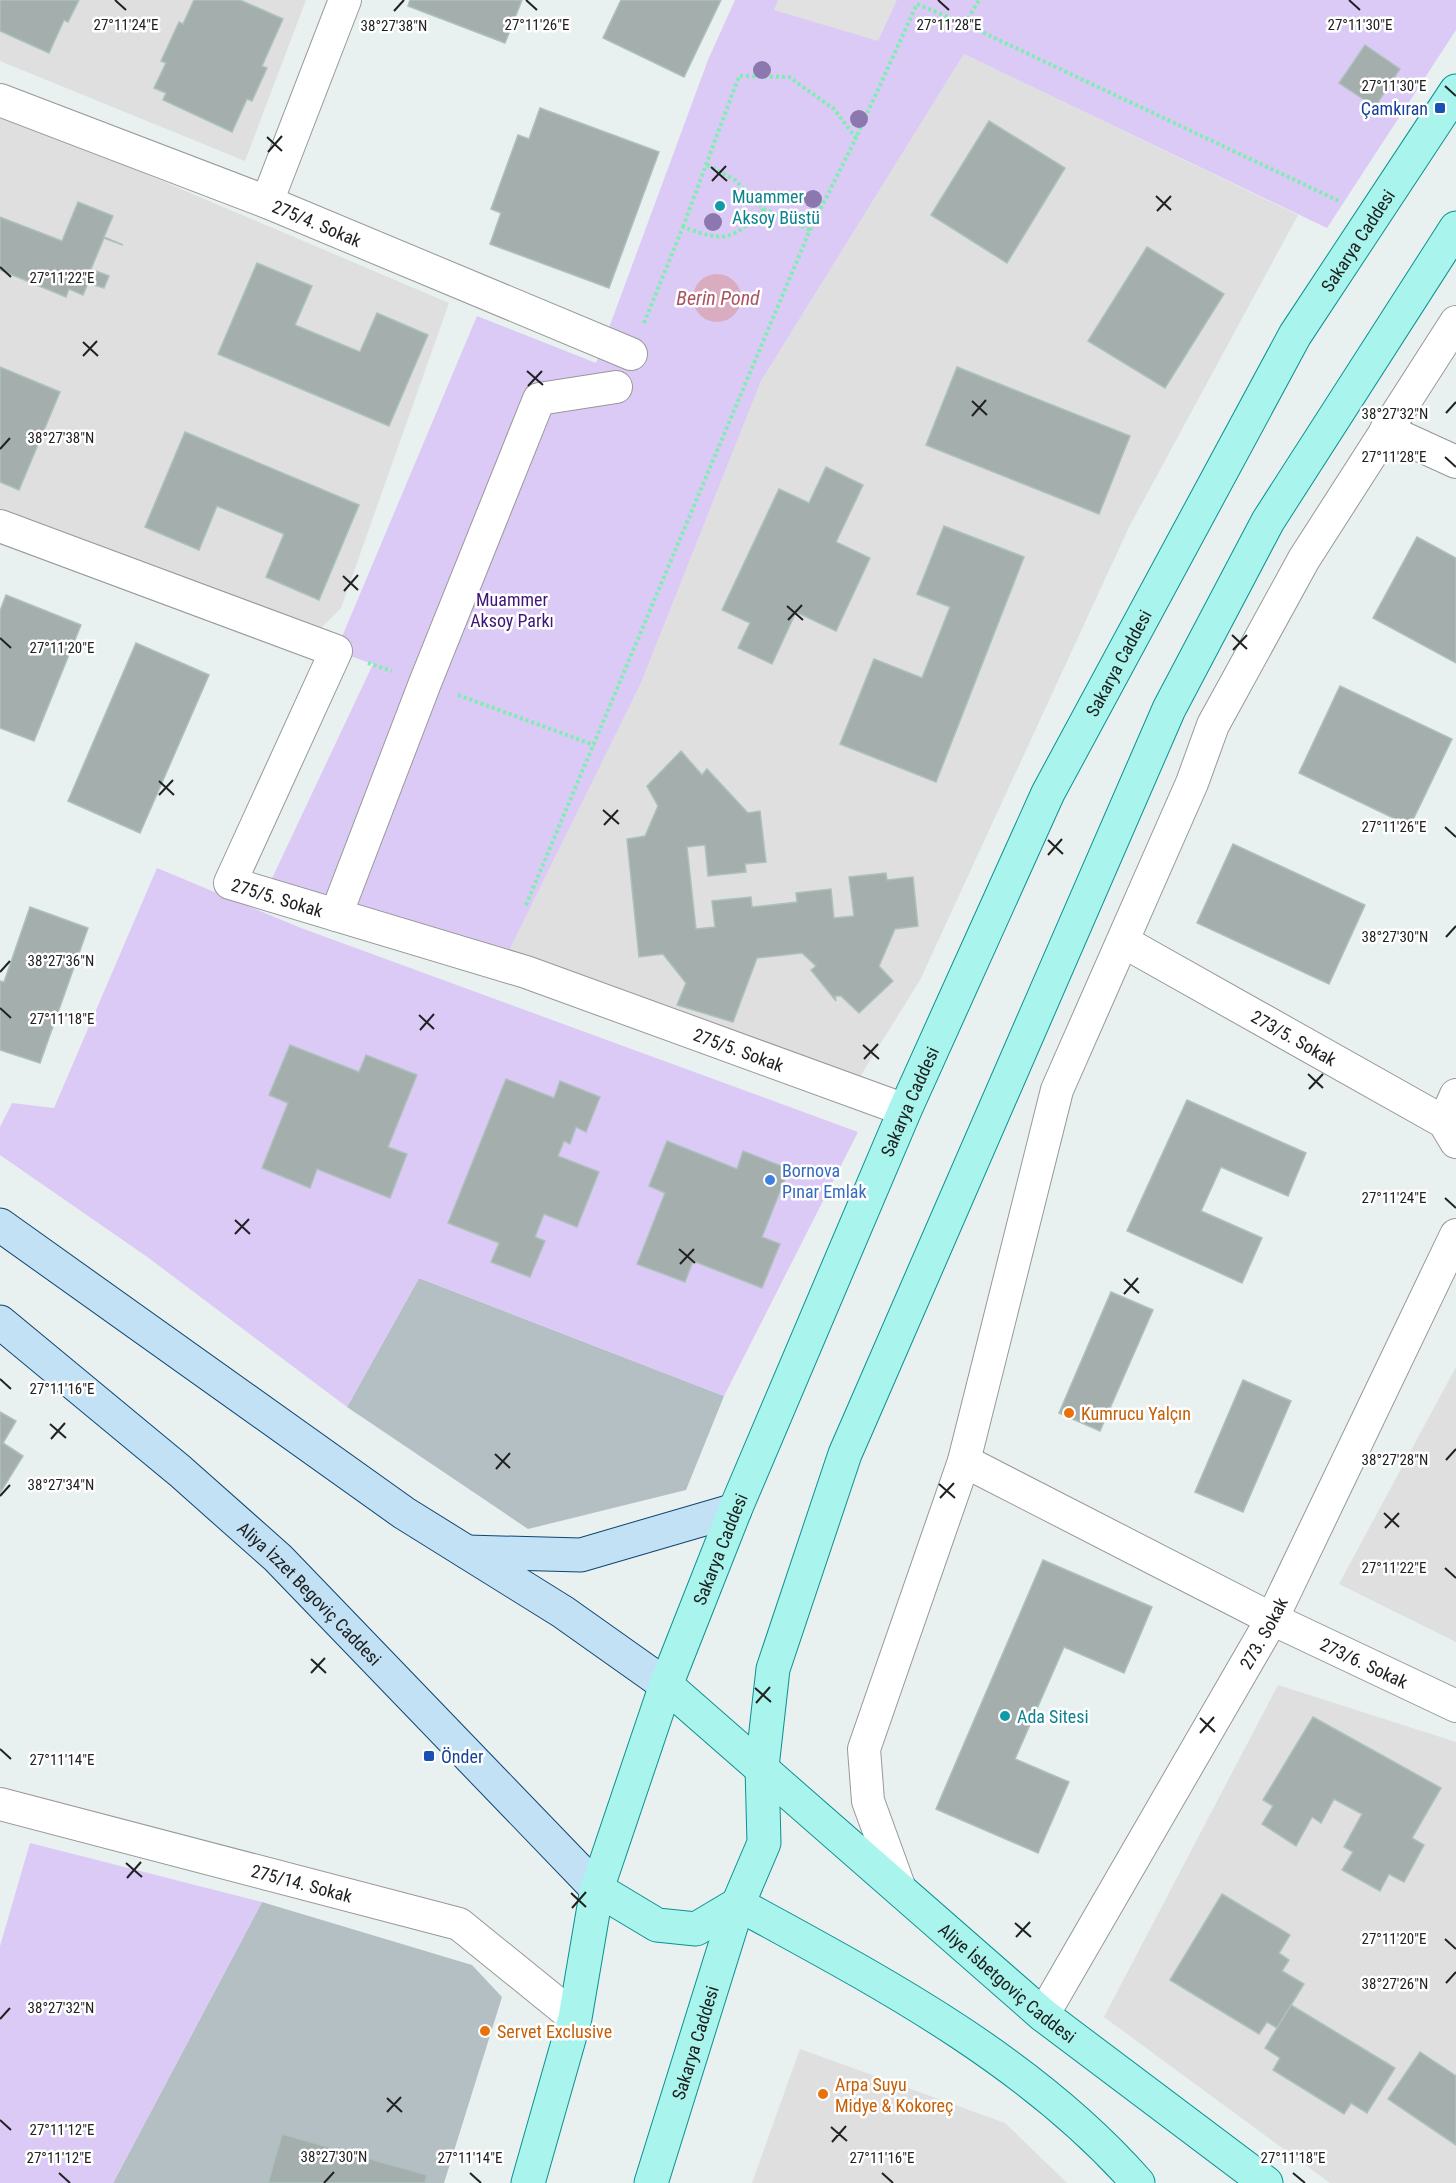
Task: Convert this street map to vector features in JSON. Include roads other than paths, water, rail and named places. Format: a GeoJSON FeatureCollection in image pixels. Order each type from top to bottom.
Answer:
{"type":"FeatureCollection","features":[{"type":"Feature","properties":{"kind":"main road","name":"Sakarya Caddesi"},"geometry":{"type":"LineString","coordinates":[[528,2183],[575,2018],[597,1889],[666,1685],[735,1510],[905,1110],[1048,793],[1295,335],[1456,91]]}},
{"type":"Feature","properties":{"kind":"main road"},"geometry":{"type":"LineString","coordinates":[[762,1767],[773,1669],[845,1454],[1169,709],[1268,521],[1456,228]]}},
{"type":"Feature","properties":{"kind":"main road"},"geometry":{"type":"LineString","coordinates":[[0,1225],[404,1514],[563,1612],[666,1685]]}},
{"type":"Feature","properties":{"kind":"main road","name":"Aliya İzzet Begoviç Caddesi"},"geometry":{"type":"LineString","coordinates":[[0,1322],[180,1471],[278,1558],[597,1889]]}},
{"type":"Feature","properties":{"kind":"main road"},"geometry":{"type":"LineString","coordinates":[[465,1551],[581,1555],[735,1510]]}},
{"type":"Feature","properties":{"kind":"main road","name":"Aliye İsbetgoviç Caddesi"},"geometry":{"type":"LineString","coordinates":[[666,1685],[1043,2015],[1266,2183]]}},
{"type":"Feature","properties":{"kind":"main road","name":"Sakarya Caddesi"},"geometry":{"type":"LineString","coordinates":[[651,2183],[738,1904],[764,1843],[762,1767]]}},
{"type":"Feature","properties":{"kind":"main road"},"geometry":{"type":"LineString","coordinates":[[597,1889],[657,1925],[696,1929],[738,1904],[872,1977],[998,2059],[1080,2124],[1138,2183]]}},
{"type":"Feature","properties":{"kind":"street"},"geometry":{"type":"LineString","coordinates":[[267,201],[345,0]]}},
{"type":"Feature","properties":{"kind":"street","name":"275/4. Sokak"},"geometry":{"type":"LineString","coordinates":[[0,100],[267,201],[631,354]]}},
{"type":"Feature","properties":{"kind":"street"},"geometry":{"type":"LineString","coordinates":[[900,1889],[868,1801],[864,1749],[964,1461],[1057,1090],[1192,783],[1213,725],[1304,559],[1456,322]]}},
{"type":"Feature","properties":{"kind":"street"},"geometry":{"type":"LineString","coordinates":[[336,915],[425,683],[539,399],[616,387]]}},
{"type":"Feature","properties":{"kind":"street"},"geometry":{"type":"LineString","coordinates":[[1386,430],[1456,462]]}},
{"type":"Feature","properties":{"kind":"street","name":"275/5. Sokak"},"geometry":{"type":"LineString","coordinates":[[0,526],[336,651],[230,883],[526,972],[905,1110]]}},
{"type":"Feature","properties":{"kind":"street"},"geometry":{"type":"LineString","coordinates":[[1169,709],[1213,725]]}},
{"type":"Feature","properties":{"kind":"street","name":"273/5. Sokak"},"geometry":{"type":"LineString","coordinates":[[1124,942],[1452,1120]]}},
{"type":"Feature","properties":{"kind":"street","name":"273. Sokak"},"geometry":{"type":"LineString","coordinates":[[1043,2015],[1272,1619],[1456,1235]]}},
{"type":"Feature","properties":{"kind":"street","name":"273/6. Sokak"},"geometry":{"type":"LineString","coordinates":[[964,1461],[1272,1619],[1456,1706]]}},
{"type":"Feature","properties":{"kind":"street","name":"275/14. Sokak"},"geometry":{"type":"LineString","coordinates":[[0,1804],[459,1924],[575,2018]]}},
{"type":"Feature","properties":{"kind":"water","name":"Berin Pond"},"geometry":{"type":"Polygon","coordinates":[[[712,274],[722,274],[737,284],[741,298],[740,307],[731,318],[722,322],[712,322],[697,312],[693,303],[693,293],[703,278],[712,274]]]}},
{"type":"Feature","properties":{"kind":"place","name":"Çamkıran"},"geometry":{"type":"Point","coordinates":[1440,108]}},
{"type":"Feature","properties":{"kind":"place","name":"Muammer Aksoy Büstü"},"geometry":{"type":"Point","coordinates":[720,206]}},
{"type":"Feature","properties":{"kind":"place","name":"Bornova Pınar Emlak"},"geometry":{"type":"Point","coordinates":[770,1180]}},
{"type":"Feature","properties":{"kind":"place","name":"Kumrucu Yalçın"},"geometry":{"type":"Point","coordinates":[1069,1413]}},
{"type":"Feature","properties":{"kind":"place","name":"Ada Sitesi"},"geometry":{"type":"Point","coordinates":[1005,1716]}},
{"type":"Feature","properties":{"kind":"place","name":"Önder"},"geometry":{"type":"Point","coordinates":[429,1756]}},
{"type":"Feature","properties":{"kind":"place","name":"Servet Exclusive"},"geometry":{"type":"Point","coordinates":[485,2031]}},
{"type":"Feature","properties":{"kind":"place","name":"Arpa Suyu Midye & Kokoreç"},"geometry":{"type":"Point","coordinates":[823,2094]}},
{"type":"Feature","properties":{"kind":"park label","name":"Muammer Aksoy Parkı"},"geometry":{"type":"Point","coordinates":[512,609]}}]}
